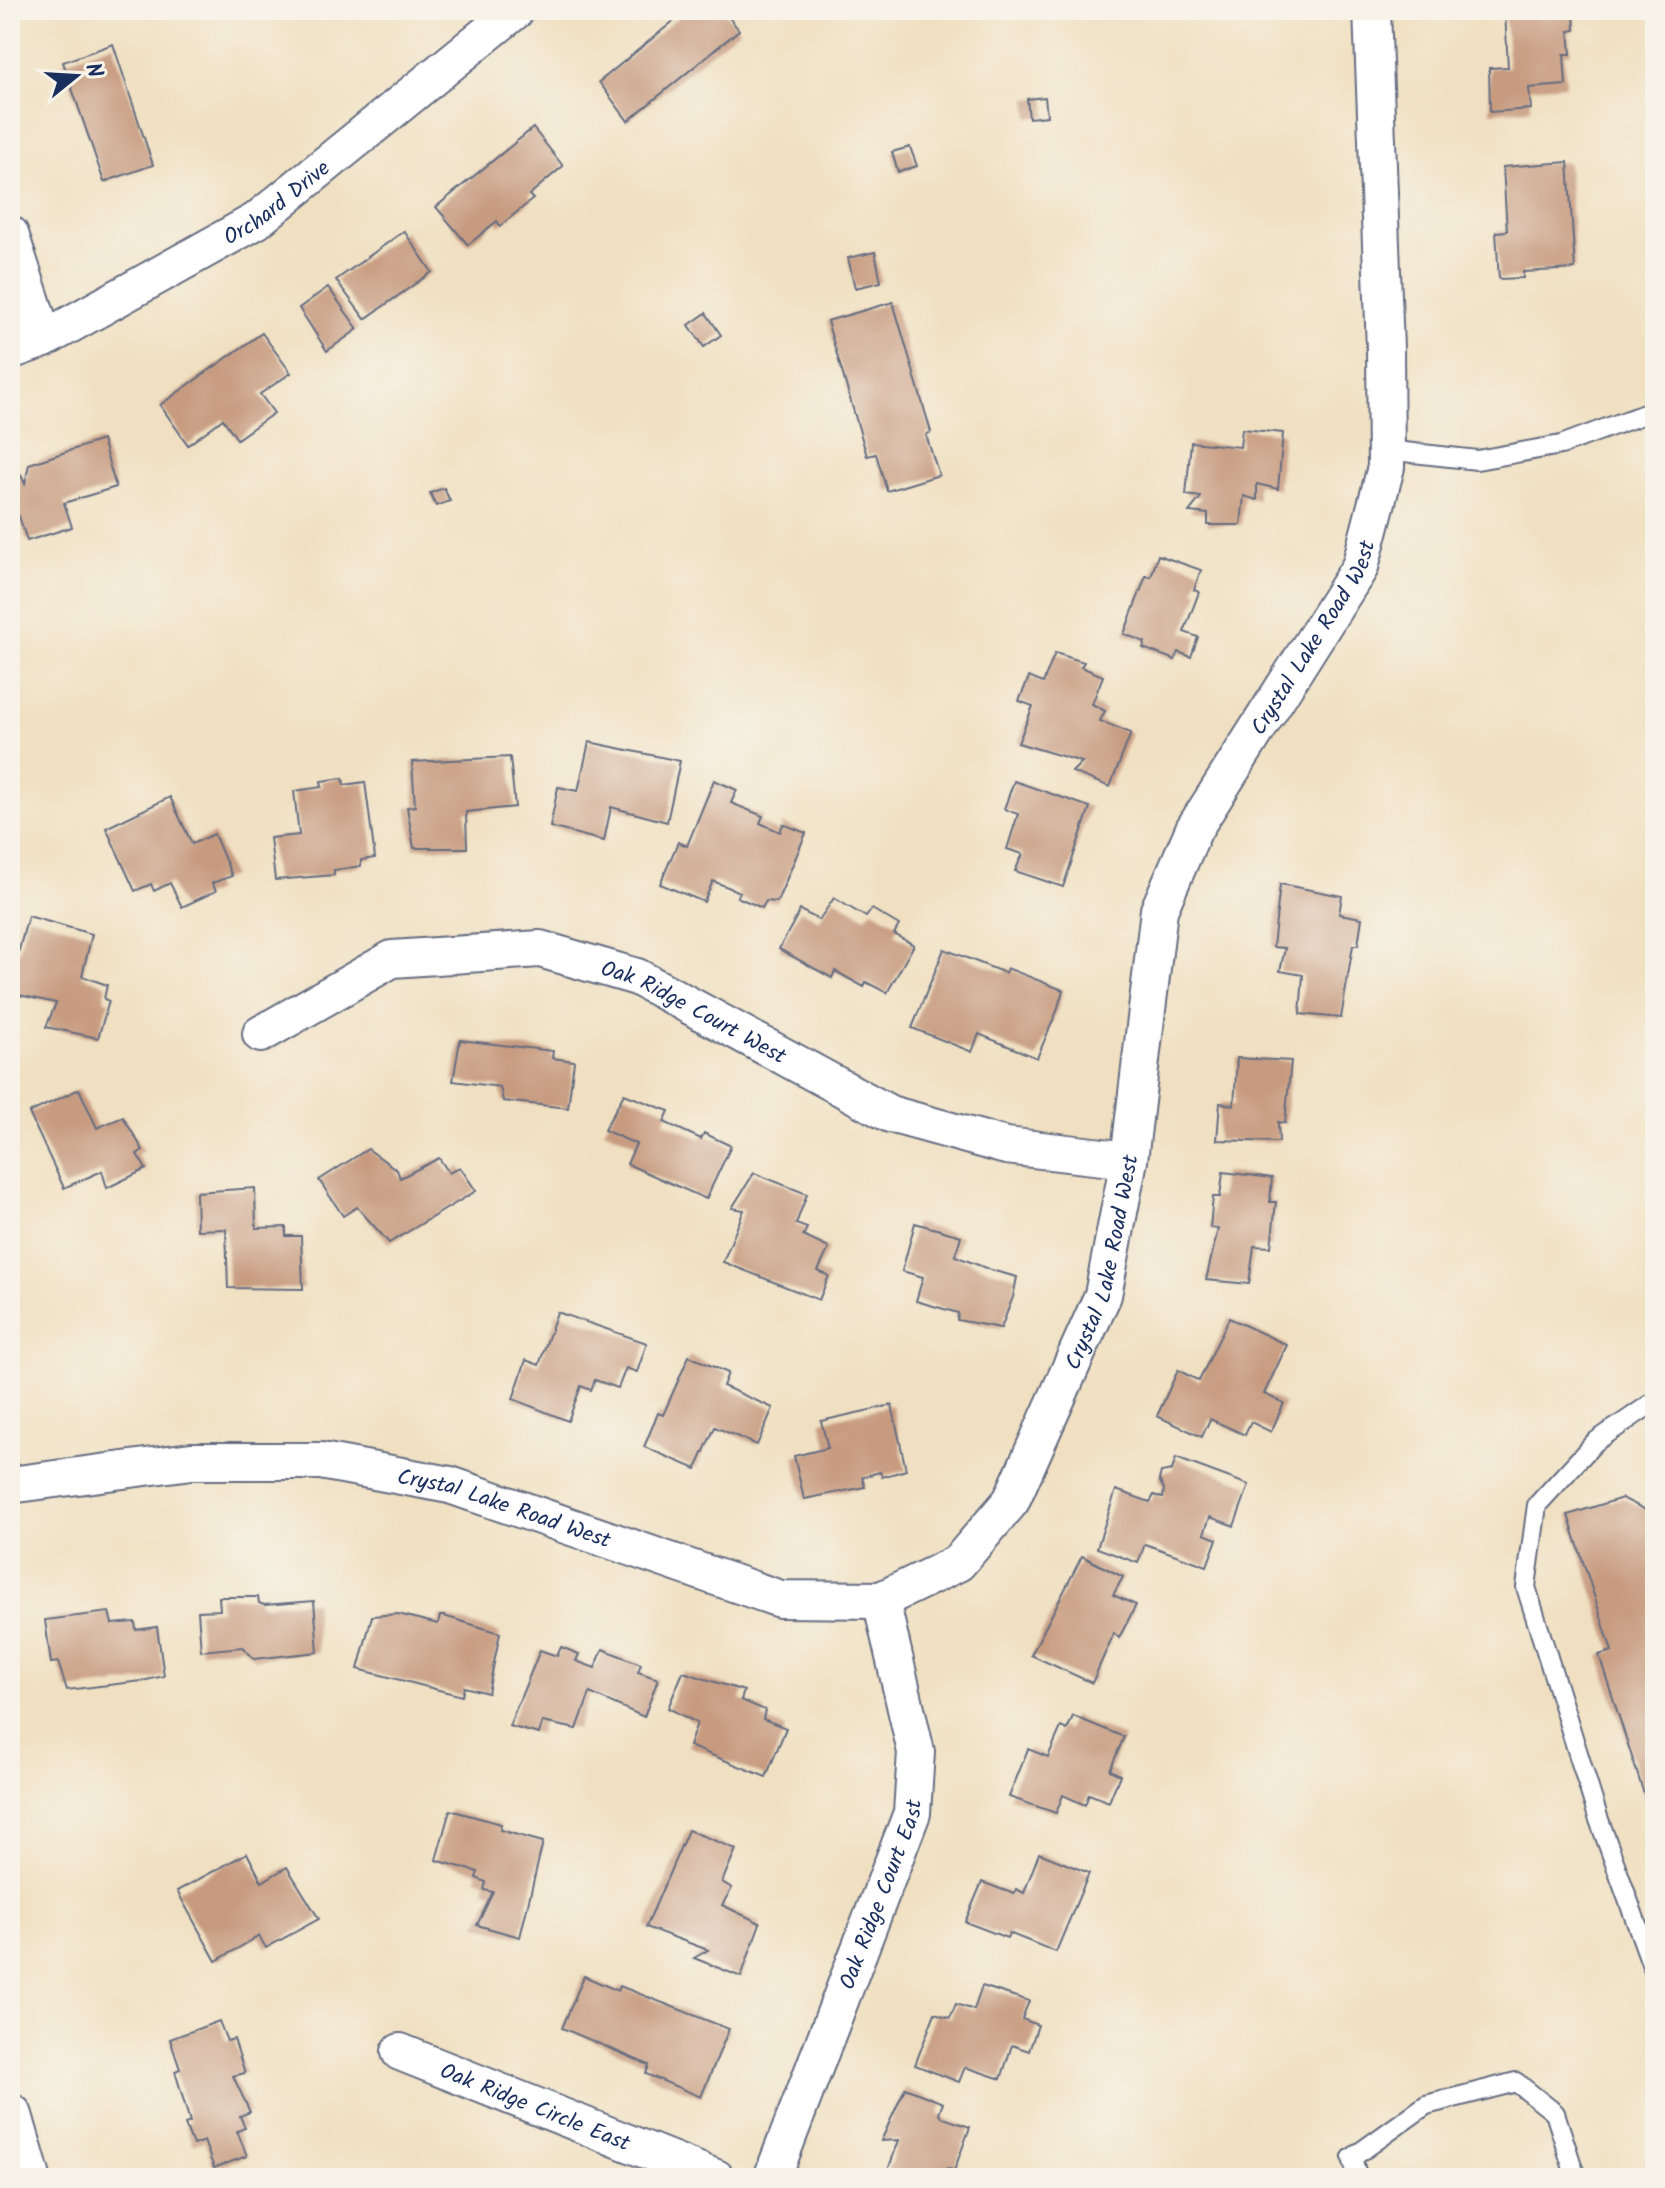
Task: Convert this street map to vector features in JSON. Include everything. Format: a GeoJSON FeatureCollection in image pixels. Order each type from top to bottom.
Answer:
{"type":"FeatureCollection","features":[{"type":"Feature","properties":{"kind":"street","name":"Orchard Drive"},"geometry":{"type":"LineString","coordinates":[[10,351],[44,339],[256,221],[516,10]]}},
{"type":"Feature","properties":{"kind":"street","name":"Crystal Lake Road West"},"geometry":{"type":"LineString","coordinates":[[10,1485],[191,1461],[321,1461],[450,1485],[780,1599],[881,1600],[958,1563],[1011,1501],[1103,1295],[1129,1160],[1159,910],[1194,829],[1360,567],[1386,467],[1385,349],[1372,10]]}},
{"type":"Feature","properties":{"kind":"street"},"geometry":{"type":"LineString","coordinates":[[10,234],[44,339]]}},
{"type":"Feature","properties":{"kind":"street","name":"Oak Ridge Court West"},"geometry":{"type":"LineString","coordinates":[[261,1034],[392,959],[540,949],[637,977],[890,1114],[1006,1146],[1129,1160]]}},
{"type":"Feature","properties":{"kind":"street","name":"Oak Ridge Court East"},"geometry":{"type":"LineString","coordinates":[[772,2178],[912,1813],[916,1752],[881,1600]]}},
{"type":"Feature","properties":{"kind":"street","name":"Oak Ridge Circle East"},"geometry":{"type":"LineString","coordinates":[[400,2052],[716,2178]]}},
{"type":"Feature","properties":{"kind":"street"},"geometry":{"type":"LineString","coordinates":[[11,2127],[28,2178]]}},
{"type":"Feature","properties":{"kind":"lane"},"geometry":{"type":"LineString","coordinates":[[1386,450],[1477,460],[1561,445],[1655,410]]}},
{"type":"Feature","properties":{"kind":"lane"},"geometry":{"type":"LineString","coordinates":[[1655,1401],[1595,1442],[1537,1505],[1526,1587],[1598,1817],[1655,1974]]}},
{"type":"Feature","properties":{"kind":"lane"},"geometry":{"type":"LineString","coordinates":[[1358,2178],[1352,2158],[1426,2105],[1516,2082],[1555,2113],[1576,2178]]}},
{"type":"Feature","properties":{"kind":"building"},"geometry":{"type":"Polygon","coordinates":[[[687,10],[723,10],[739,30],[628,121],[599,82],[687,10]]]}},
{"type":"Feature","properties":{"kind":"building"},"geometry":{"type":"Polygon","coordinates":[[[1574,10],[1575,30],[1569,31],[1571,54],[1564,54],[1566,85],[1529,88],[1531,109],[1490,112],[1489,68],[1508,67],[1505,12],[1574,10]]]}},
{"type":"Feature","properties":{"kind":"building"},"geometry":{"type":"Polygon","coordinates":[[[113,44],[153,165],[104,182],[63,62],[113,44]]]}},
{"type":"Feature","properties":{"kind":"building"},"geometry":{"type":"Polygon","coordinates":[[[1045,97],[1047,116],[1029,118],[1027,99],[1045,97]]]}},
{"type":"Feature","properties":{"kind":"building"},"geometry":{"type":"Polygon","coordinates":[[[533,128],[563,166],[529,195],[533,199],[500,226],[497,221],[468,245],[436,207],[533,128]]]}},
{"type":"Feature","properties":{"kind":"building"},"geometry":{"type":"Polygon","coordinates":[[[910,147],[917,166],[898,172],[892,152],[910,147]]]}},
{"type":"Feature","properties":{"kind":"building"},"geometry":{"type":"Polygon","coordinates":[[[1568,162],[1575,269],[1523,272],[1523,278],[1499,279],[1496,232],[1507,231],[1503,167],[1568,162]]]}},
{"type":"Feature","properties":{"kind":"building"},"geometry":{"type":"Polygon","coordinates":[[[404,231],[432,272],[365,319],[336,280],[404,231]]]}},
{"type":"Feature","properties":{"kind":"building"},"geometry":{"type":"Polygon","coordinates":[[[875,252],[881,282],[855,288],[848,258],[875,252]]]}},
{"type":"Feature","properties":{"kind":"building"},"geometry":{"type":"Polygon","coordinates":[[[328,287],[358,329],[327,351],[299,308],[328,287]]]}},
{"type":"Feature","properties":{"kind":"building"},"geometry":{"type":"Polygon","coordinates":[[[893,302],[931,432],[926,435],[939,475],[887,491],[876,454],[867,456],[827,321],[893,302]]]}},
{"type":"Feature","properties":{"kind":"building"},"geometry":{"type":"Polygon","coordinates":[[[706,313],[721,335],[704,347],[689,325],[706,313]]]}},
{"type":"Feature","properties":{"kind":"building"},"geometry":{"type":"Polygon","coordinates":[[[262,333],[291,373],[260,394],[274,413],[237,439],[223,419],[188,445],[160,405],[262,333]]]}},
{"type":"Feature","properties":{"kind":"building"},"geometry":{"type":"Polygon","coordinates":[[[1242,429],[1283,433],[1278,489],[1257,484],[1257,500],[1244,496],[1241,525],[1208,525],[1208,514],[1189,512],[1201,497],[1186,495],[1191,442],[1240,447],[1242,429]]]}},
{"type":"Feature","properties":{"kind":"building"},"geometry":{"type":"Polygon","coordinates":[[[102,440],[116,487],[64,503],[72,527],[27,541],[19,516],[10,519],[10,476],[20,473],[25,484],[29,464],[102,440]]]}},
{"type":"Feature","properties":{"kind":"building"},"geometry":{"type":"Polygon","coordinates":[[[444,488],[450,501],[436,506],[430,493],[444,488]]]}},
{"type":"Feature","properties":{"kind":"building"},"geometry":{"type":"Polygon","coordinates":[[[1158,555],[1201,570],[1194,590],[1199,592],[1184,632],[1198,637],[1191,657],[1178,652],[1175,660],[1143,648],[1145,642],[1124,634],[1146,576],[1151,577],[1158,555]]]}},
{"type":"Feature","properties":{"kind":"building"},"geometry":{"type":"Polygon","coordinates":[[[1055,653],[1084,662],[1081,667],[1103,676],[1092,704],[1105,711],[1100,721],[1131,733],[1110,787],[1072,772],[1082,762],[1018,743],[1033,706],[1019,701],[1029,677],[1043,683],[1055,653]]]}},
{"type":"Feature","properties":{"kind":"building"},"geometry":{"type":"Polygon","coordinates":[[[589,742],[680,761],[667,822],[611,807],[604,841],[550,827],[558,787],[578,791],[589,742]]]}},
{"type":"Feature","properties":{"kind":"building"},"geometry":{"type":"Polygon","coordinates":[[[510,757],[515,807],[466,812],[467,848],[414,848],[407,807],[415,806],[412,762],[510,757]]]}},
{"type":"Feature","properties":{"kind":"building"},"geometry":{"type":"Polygon","coordinates":[[[343,778],[344,785],[365,782],[375,858],[361,860],[361,866],[334,870],[334,875],[275,880],[270,838],[299,835],[294,791],[322,787],[321,781],[343,778]]]}},
{"type":"Feature","properties":{"kind":"building"},"geometry":{"type":"Polygon","coordinates":[[[714,780],[737,790],[731,803],[763,816],[760,823],[780,832],[783,824],[806,833],[777,902],[766,901],[762,908],[737,897],[740,892],[713,881],[704,902],[660,884],[678,842],[687,846],[714,780]]]}},
{"type":"Feature","properties":{"kind":"building"},"geometry":{"type":"Polygon","coordinates":[[[1014,781],[1090,807],[1063,887],[1015,871],[1023,854],[1007,849],[1018,814],[1004,809],[1014,781]]]}},
{"type":"Feature","properties":{"kind":"building"},"geometry":{"type":"Polygon","coordinates":[[[170,797],[192,844],[214,834],[232,876],[212,883],[216,891],[182,907],[170,883],[154,891],[151,884],[135,891],[106,828],[170,797]]]}},
{"type":"Feature","properties":{"kind":"building"},"geometry":{"type":"Polygon","coordinates":[[[1280,884],[1342,896],[1339,914],[1362,918],[1358,945],[1353,945],[1341,1018],[1300,1014],[1303,975],[1280,971],[1285,948],[1273,947],[1280,884]]]}},
{"type":"Feature","properties":{"kind":"building"},"geometry":{"type":"Polygon","coordinates":[[[834,898],[866,917],[872,909],[899,925],[894,934],[914,945],[887,993],[866,982],[864,987],[835,971],[832,978],[779,949],[800,910],[819,920],[834,898]]]}},
{"type":"Feature","properties":{"kind":"building"},"geometry":{"type":"Polygon","coordinates":[[[28,916],[92,934],[82,976],[107,985],[104,999],[109,1001],[98,1038],[46,1027],[56,1003],[10,993],[28,916]]]}},
{"type":"Feature","properties":{"kind":"building"},"geometry":{"type":"Polygon","coordinates":[[[944,949],[1005,973],[1007,968],[1063,990],[1037,1058],[979,1034],[972,1052],[912,1028],[944,949]]]}},
{"type":"Feature","properties":{"kind":"building"},"geometry":{"type":"Polygon","coordinates":[[[460,1040],[553,1051],[552,1058],[574,1061],[568,1108],[503,1101],[500,1087],[453,1081],[460,1040]]]}},
{"type":"Feature","properties":{"kind":"building"},"geometry":{"type":"Polygon","coordinates":[[[1237,1058],[1291,1061],[1285,1123],[1278,1122],[1279,1142],[1217,1140],[1220,1103],[1234,1105],[1237,1058]]]}},
{"type":"Feature","properties":{"kind":"building"},"geometry":{"type":"Polygon","coordinates":[[[79,1089],[97,1128],[123,1117],[143,1150],[137,1154],[146,1169],[107,1188],[102,1171],[64,1188],[29,1113],[79,1089]]]}},
{"type":"Feature","properties":{"kind":"building"},"geometry":{"type":"Polygon","coordinates":[[[624,1094],[669,1111],[664,1122],[701,1139],[704,1133],[731,1146],[706,1199],[627,1164],[636,1144],[604,1130],[624,1094]]]}},
{"type":"Feature","properties":{"kind":"building"},"geometry":{"type":"Polygon","coordinates":[[[368,1149],[397,1170],[400,1178],[439,1158],[449,1173],[460,1167],[476,1191],[389,1243],[357,1207],[343,1216],[319,1180],[368,1149]]]}},
{"type":"Feature","properties":{"kind":"building"},"geometry":{"type":"Polygon","coordinates":[[[1223,1172],[1272,1178],[1270,1202],[1276,1202],[1271,1247],[1254,1246],[1249,1284],[1206,1280],[1218,1229],[1210,1228],[1213,1197],[1220,1197],[1223,1172]]]}},
{"type":"Feature","properties":{"kind":"building"},"geometry":{"type":"Polygon","coordinates":[[[754,1173],[807,1194],[796,1224],[807,1228],[803,1236],[829,1248],[818,1271],[829,1276],[819,1300],[723,1262],[744,1210],[732,1208],[754,1173]]]}},
{"type":"Feature","properties":{"kind":"building"},"geometry":{"type":"Polygon","coordinates":[[[255,1188],[256,1228],[286,1227],[286,1236],[301,1236],[303,1289],[228,1288],[226,1229],[197,1230],[196,1192],[255,1188]]]}},
{"type":"Feature","properties":{"kind":"building"},"geometry":{"type":"Polygon","coordinates":[[[915,1223],[961,1236],[955,1256],[1017,1277],[1001,1328],[957,1320],[958,1313],[916,1301],[923,1277],[902,1271],[915,1223]]]}},
{"type":"Feature","properties":{"kind":"building"},"geometry":{"type":"Polygon","coordinates":[[[557,1312],[647,1343],[637,1372],[626,1368],[618,1388],[595,1380],[591,1390],[581,1386],[568,1421],[513,1399],[526,1360],[539,1365],[557,1312]]]}},
{"type":"Feature","properties":{"kind":"building"},"geometry":{"type":"Polygon","coordinates":[[[1229,1318],[1287,1345],[1264,1394],[1284,1403],[1271,1432],[1251,1422],[1245,1435],[1210,1419],[1202,1437],[1157,1416],[1178,1370],[1199,1381],[1229,1318]]]}},
{"type":"Feature","properties":{"kind":"building"},"geometry":{"type":"Polygon","coordinates":[[[689,1356],[728,1373],[723,1386],[773,1408],[757,1445],[715,1427],[696,1469],[644,1447],[658,1413],[663,1415],[689,1356]]]}},
{"type":"Feature","properties":{"kind":"building"},"geometry":{"type":"Polygon","coordinates":[[[892,1405],[906,1470],[882,1477],[880,1472],[862,1477],[865,1487],[804,1499],[794,1456],[828,1448],[821,1421],[892,1405]]]}},
{"type":"Feature","properties":{"kind":"building"},"geometry":{"type":"Polygon","coordinates":[[[1176,1458],[1249,1485],[1234,1526],[1210,1517],[1204,1534],[1217,1539],[1207,1566],[1145,1544],[1138,1563],[1097,1548],[1116,1490],[1150,1502],[1154,1495],[1163,1498],[1164,1489],[1159,1480],[1161,1472],[1172,1470],[1176,1458]]]}},
{"type":"Feature","properties":{"kind":"building"},"geometry":{"type":"Polygon","coordinates":[[[1655,1493],[1654,1825],[1599,1655],[1612,1651],[1568,1515],[1622,1498],[1646,1510],[1655,1493]]]}},
{"type":"Feature","properties":{"kind":"building"},"geometry":{"type":"Polygon","coordinates":[[[1082,1556],[1123,1577],[1113,1595],[1136,1605],[1119,1638],[1114,1633],[1092,1683],[1031,1655],[1082,1556]]]}},
{"type":"Feature","properties":{"kind":"building"},"geometry":{"type":"Polygon","coordinates":[[[219,1597],[258,1597],[259,1603],[264,1605],[314,1601],[318,1652],[254,1659],[243,1647],[201,1651],[198,1611],[220,1610],[219,1597]]]}},
{"type":"Feature","properties":{"kind":"building"},"geometry":{"type":"Polygon","coordinates":[[[109,1612],[112,1624],[135,1622],[136,1630],[157,1627],[164,1676],[67,1690],[58,1662],[51,1663],[45,1620],[109,1612]]]}},
{"type":"Feature","properties":{"kind":"building"},"geometry":{"type":"Polygon","coordinates":[[[398,1614],[438,1624],[440,1616],[444,1616],[500,1633],[488,1693],[464,1687],[462,1696],[358,1669],[372,1616],[398,1614]]]}},
{"type":"Feature","properties":{"kind":"building"},"geometry":{"type":"Polygon","coordinates":[[[561,1647],[579,1654],[576,1661],[595,1668],[603,1649],[641,1664],[638,1672],[658,1679],[644,1717],[590,1693],[577,1729],[542,1722],[539,1734],[509,1726],[540,1650],[557,1656],[561,1647]]]}},
{"type":"Feature","properties":{"kind":"building"},"geometry":{"type":"Polygon","coordinates":[[[683,1672],[744,1691],[741,1700],[765,1710],[763,1719],[786,1728],[766,1777],[689,1746],[697,1723],[668,1708],[683,1672]]]}},
{"type":"Feature","properties":{"kind":"building"},"geometry":{"type":"Polygon","coordinates":[[[1073,1716],[1124,1737],[1110,1770],[1120,1775],[1109,1802],[1089,1794],[1085,1805],[1063,1795],[1056,1813],[1009,1797],[1028,1749],[1048,1757],[1061,1727],[1067,1730],[1073,1716]]]}},
{"type":"Feature","properties":{"kind":"building"},"geometry":{"type":"Polygon","coordinates":[[[450,1810],[501,1824],[500,1830],[543,1842],[520,1937],[477,1925],[493,1892],[484,1890],[486,1882],[476,1878],[478,1872],[436,1860],[450,1810]]]}},
{"type":"Feature","properties":{"kind":"building"},"geometry":{"type":"Polygon","coordinates":[[[688,1830],[736,1849],[722,1882],[732,1888],[722,1905],[760,1923],[741,1977],[694,1958],[708,1950],[646,1927],[688,1830]]]}},
{"type":"Feature","properties":{"kind":"building"},"geometry":{"type":"Polygon","coordinates":[[[247,1853],[262,1882],[287,1867],[319,1919],[266,1948],[259,1936],[216,1961],[177,1891],[247,1853]]]}},
{"type":"Feature","properties":{"kind":"building"},"geometry":{"type":"Polygon","coordinates":[[[1039,1853],[1089,1873],[1056,1952],[1009,1933],[1007,1938],[965,1922],[982,1882],[1014,1894],[1016,1889],[1024,1893],[1039,1853]]]}},
{"type":"Feature","properties":{"kind":"building"},"geometry":{"type":"Polygon","coordinates":[[[584,1976],[618,1991],[620,1986],[729,2029],[701,2097],[646,2074],[649,2065],[562,2028],[584,1976]]]}},
{"type":"Feature","properties":{"kind":"building"},"geometry":{"type":"Polygon","coordinates":[[[982,1986],[1029,2001],[1022,2019],[1038,2025],[1029,2051],[1012,2045],[1001,2079],[965,2067],[959,2082],[915,2065],[935,2013],[950,2018],[956,2004],[974,2010],[982,1986]]]}},
{"type":"Feature","properties":{"kind":"building"},"geometry":{"type":"Polygon","coordinates":[[[219,2021],[227,2041],[234,2039],[245,2073],[233,2076],[250,2112],[240,2116],[245,2128],[237,2131],[247,2156],[214,2168],[204,2141],[193,2145],[185,2124],[190,2122],[175,2071],[180,2069],[170,2039],[219,2021]]]}},
{"type":"Feature","properties":{"kind":"building"},"geometry":{"type":"Polygon","coordinates":[[[905,2088],[943,2103],[939,2113],[943,2118],[970,2127],[954,2171],[947,2168],[943,2178],[885,2178],[899,2140],[881,2141],[905,2088]]]}}]}
